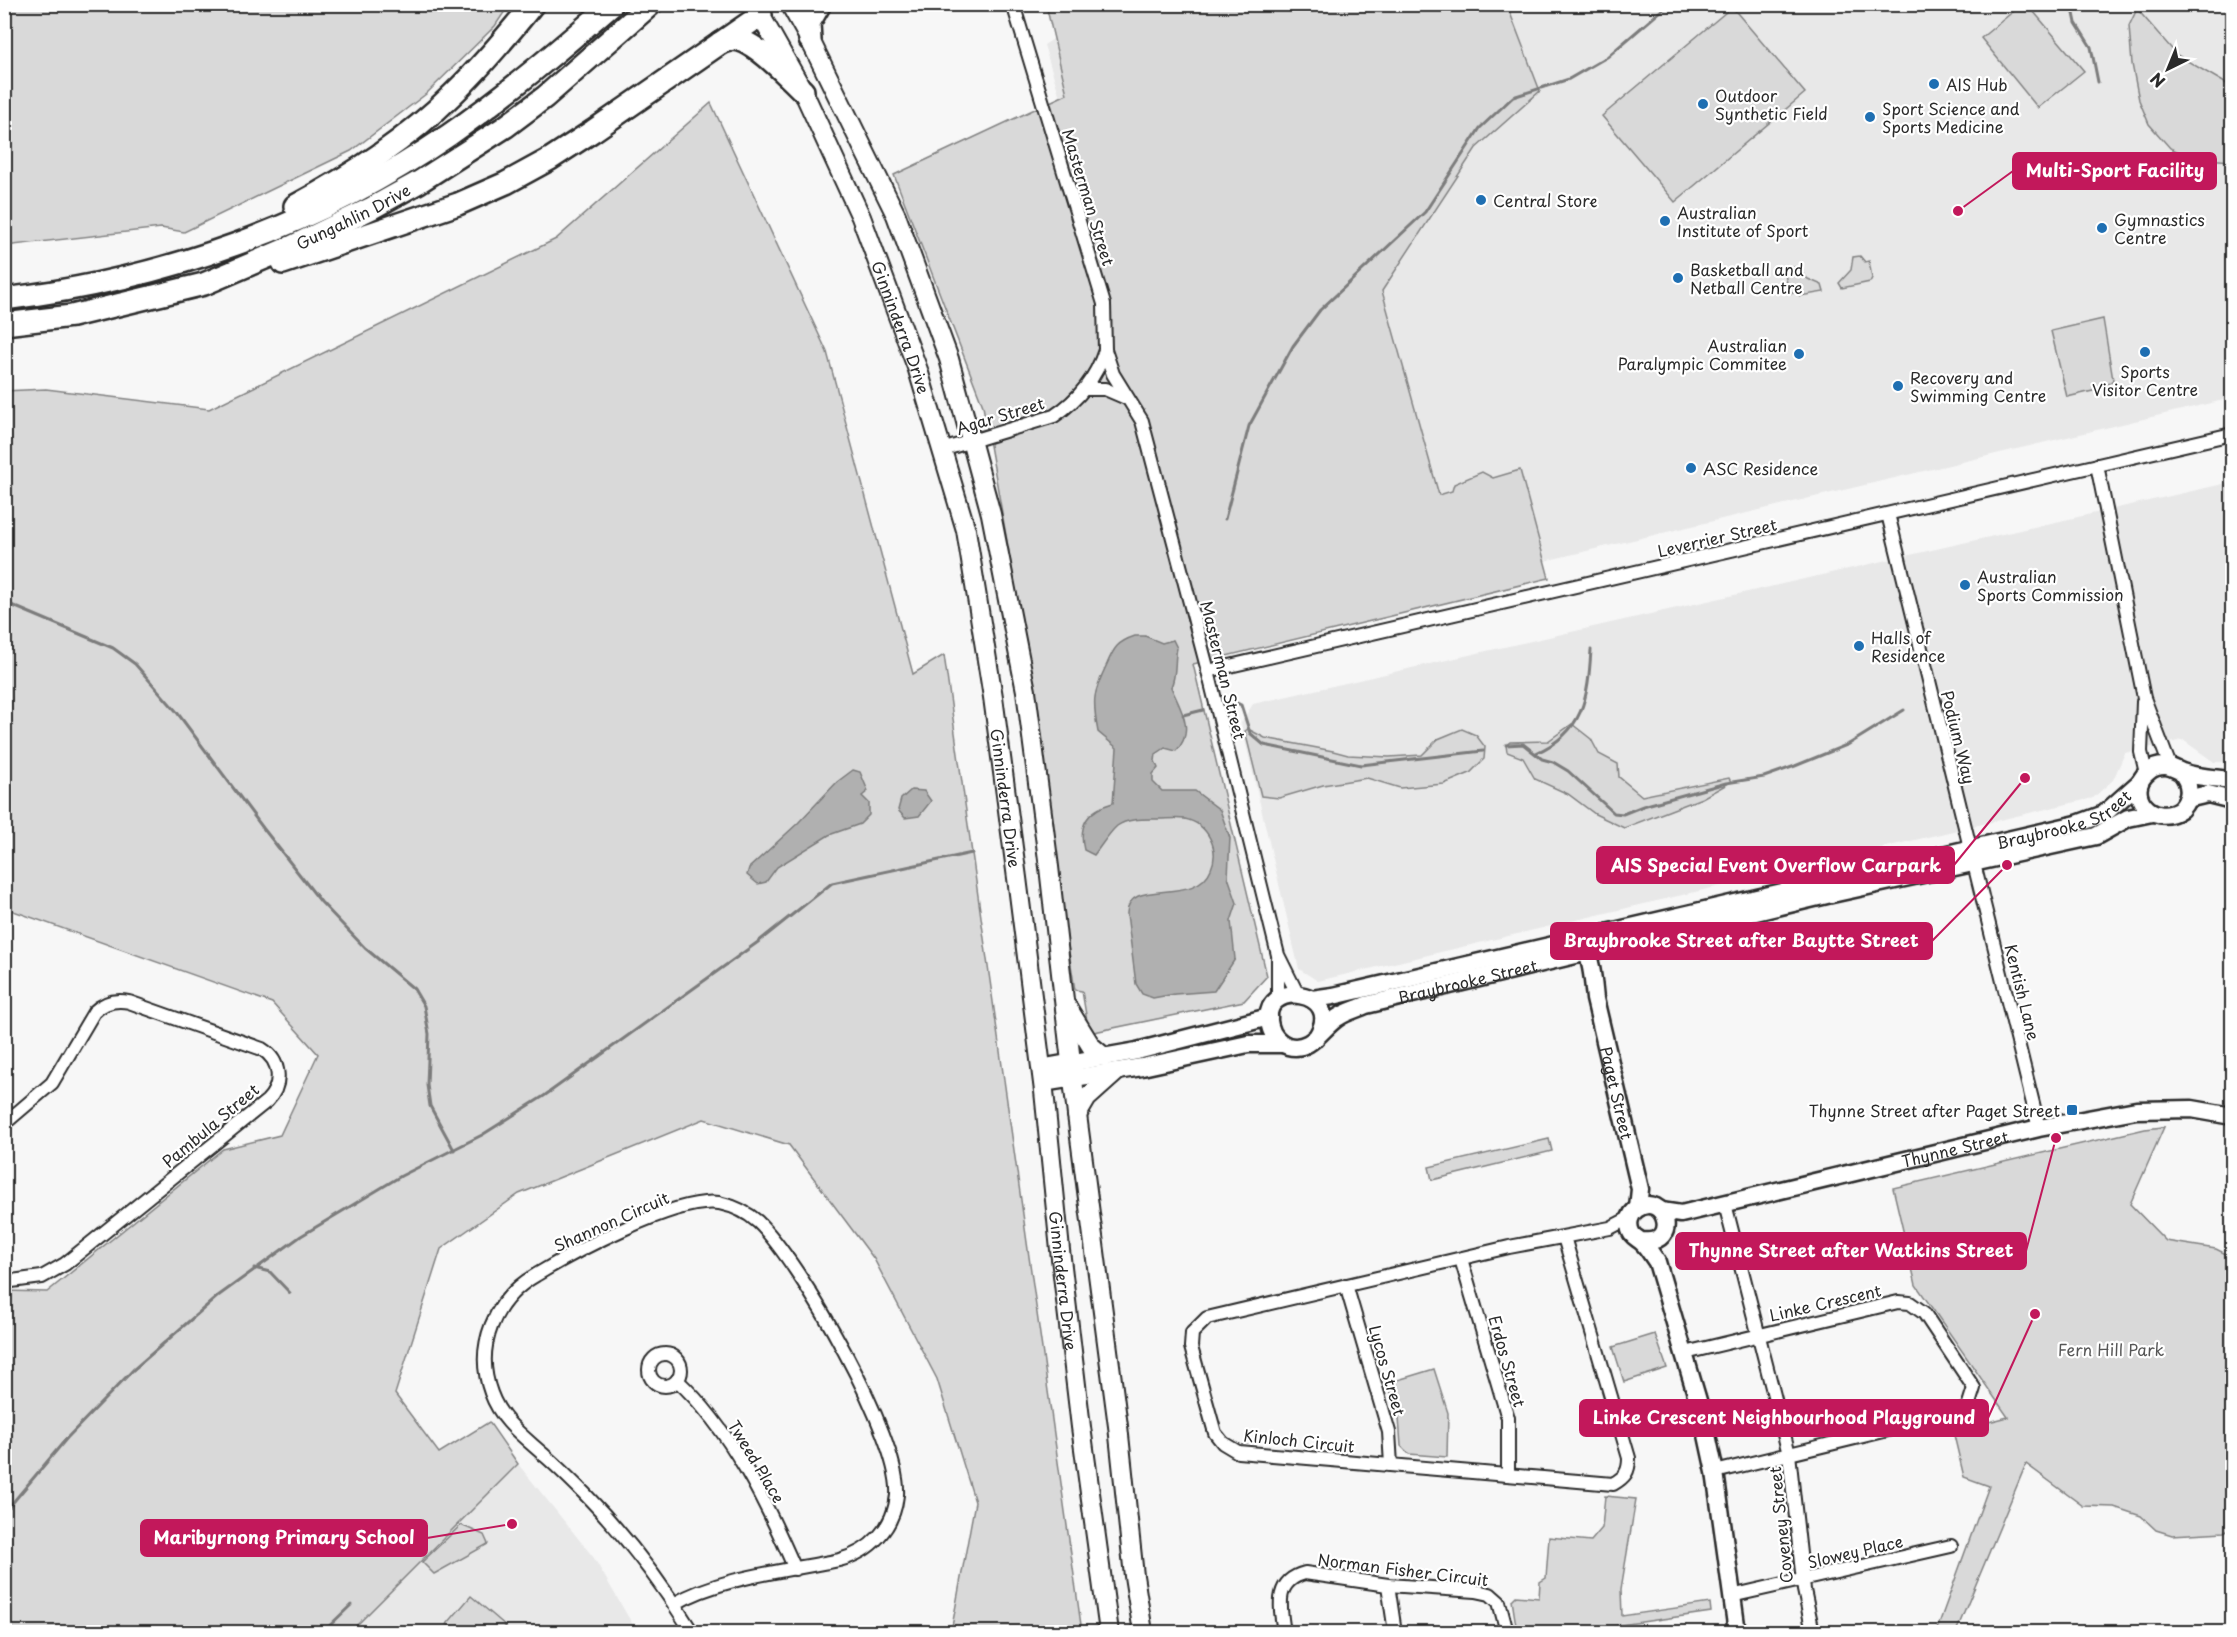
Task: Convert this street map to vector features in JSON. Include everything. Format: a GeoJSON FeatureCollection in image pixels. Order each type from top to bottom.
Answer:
{"type":"FeatureCollection","features":[{"type":"Feature","properties":{"kind":"highway"},"geometry":{"type":"LineString","coordinates":[[115,279],[260,223],[326,189],[373,160],[452,96],[488,59],[533,4]]}},
{"type":"Feature","properties":{"kind":"highway","name":"Gungahlin Drive"},"geometry":{"type":"LineString","coordinates":[[4,298],[67,290],[201,257],[291,222],[362,188],[407,162],[489,106],[612,4]]}},
{"type":"Feature","properties":{"kind":"highway","name":"Gungahlin Drive"},"geometry":{"type":"LineString","coordinates":[[4,324],[72,316],[204,284],[327,231],[419,182],[505,128],[553,90],[651,4]]}},
{"type":"Feature","properties":{"kind":"highway"},"geometry":{"type":"LineString","coordinates":[[810,40],[808,23],[820,4]]}},
{"type":"Feature","properties":{"kind":"highway"},"geometry":{"type":"LineString","coordinates":[[204,284],[271,267],[322,250],[458,204],[506,183],[550,159],[593,131],[720,43],[758,10]]}},
{"type":"Feature","properties":{"kind":"highway"},"geometry":{"type":"LineString","coordinates":[[720,43],[735,39],[747,43],[771,59],[803,91]]}},
{"type":"Feature","properties":{"kind":"main road"},"geometry":{"type":"LineString","coordinates":[[758,10],[781,4]]}},
{"type":"Feature","properties":{"kind":"main road","name":"Ginninderra Drive"},"geometry":{"type":"LineString","coordinates":[[790,4],[896,215],[949,359],[991,514],[1026,691],[1049,867],[1077,1115],[1118,1426],[1134,1576],[1143,1632]]}},
{"type":"Feature","properties":{"kind":"main road","name":"Ginninderra Drive"},"geometry":{"type":"LineString","coordinates":[[758,10],[803,91],[861,218],[918,370],[966,530],[993,697],[1042,1075],[1080,1427],[1109,1632]]}},
{"type":"Feature","properties":{"kind":"main road"},"geometry":{"type":"LineString","coordinates":[[1065,1003],[1090,1046],[1104,1057]]}},
{"type":"Feature","properties":{"kind":"main road"},"geometry":{"type":"LineString","coordinates":[[1077,1115],[1087,1098],[1116,1072]]}},
{"type":"Feature","properties":{"kind":"street","name":"Masterman Street"},"geometry":{"type":"LineString","coordinates":[[1013,4],[1104,304],[1105,350],[1113,374],[1142,422],[1208,671],[1278,955],[1278,1000]]}},
{"type":"Feature","properties":{"kind":"street","name":"Agar Street"},"geometry":{"type":"LineString","coordinates":[[942,450],[1054,416],[1069,406],[1085,389],[1100,367],[1105,350]]}},
{"type":"Feature","properties":{"kind":"street"},"geometry":{"type":"LineString","coordinates":[[1085,389],[1106,389],[1126,398]]}},
{"type":"Feature","properties":{"kind":"street","name":"Leverrier Street"},"geometry":{"type":"LineString","coordinates":[[1208,671],[2232,434]]}},
{"type":"Feature","properties":{"kind":"street","name":"Braybrooke Street"},"geometry":{"type":"LineString","coordinates":[[2097,465],[2144,698],[2175,769]]}},
{"type":"Feature","properties":{"kind":"street","name":"Podium Way"},"geometry":{"type":"LineString","coordinates":[[1888,514],[1972,856]]}},
{"type":"Feature","properties":{"kind":"street","name":"Braybrooke Street"},"geometry":{"type":"LineString","coordinates":[[1316,1038],[1337,1017],[1366,1005],[1583,948],[1972,856],[2104,814],[2143,778],[2141,752],[2144,698]]}},
{"type":"Feature","properties":{"kind":"street"},"geometry":{"type":"LineString","coordinates":[[2232,780],[2157,767],[2143,778],[2140,799],[2152,813],[2164,816],[2176,813],[2187,800],[2208,794],[2232,800]]}},
{"type":"Feature","properties":{"kind":"street"},"geometry":{"type":"LineString","coordinates":[[2175,769],[2187,782],[2187,800]]}},
{"type":"Feature","properties":{"kind":"street","name":"Braybrooke Street"},"geometry":{"type":"LineString","coordinates":[[1972,856],[2096,836],[2128,818],[2152,813]]}},
{"type":"Feature","properties":{"kind":"street","name":"Kentish Lane"},"geometry":{"type":"LineString","coordinates":[[1972,856],[2039,1128]]}},
{"type":"Feature","properties":{"kind":"street","name":"Braybrooke Street"},"geometry":{"type":"LineString","coordinates":[[1305,996],[1334,996],[1583,948]]}},
{"type":"Feature","properties":{"kind":"street","name":"Paget Street"},"geometry":{"type":"LineString","coordinates":[[1583,948],[1585,974],[1595,999],[1646,1211]]}},
{"type":"Feature","properties":{"kind":"street","name":"Masterman Street"},"geometry":{"type":"LineString","coordinates":[[1278,955],[1305,996]]}},
{"type":"Feature","properties":{"kind":"street"},"geometry":{"type":"LineString","coordinates":[[1042,1075],[1072,1071],[1116,1072],[1248,1044],[1301,1046],[1316,1038],[1322,1027],[1318,1005],[1305,996],[1289,994],[1278,1000],[1272,1007],[1269,1017],[1271,1031],[1283,1044]]}},
{"type":"Feature","properties":{"kind":"street","name":"Pambula Street"},"geometry":{"type":"LineString","coordinates":[[4,1124],[46,1090],[57,1076],[94,1012],[102,1005],[112,1001],[129,1002],[262,1048],[273,1059],[278,1073],[276,1089],[267,1101],[65,1264],[42,1277],[4,1282]]}},
{"type":"Feature","properties":{"kind":"street"},"geometry":{"type":"LineString","coordinates":[[1072,1071],[1104,1057],[1167,1044],[1269,1017]]}},
{"type":"Feature","properties":{"kind":"street","name":"Thynne Street"},"geometry":{"type":"LineString","coordinates":[[1646,1211],[1681,1214],[2039,1128],[2136,1110],[2193,1109],[2232,1116]]}},
{"type":"Feature","properties":{"kind":"street","name":"Shannon Circuit"},"geometry":{"type":"LineString","coordinates":[[674,1604],[694,1593],[714,1586],[848,1558],[865,1549],[879,1537],[890,1521],[896,1503],[897,1484],[893,1466],[872,1410],[846,1355],[800,1278],[765,1230],[752,1218],[729,1206],[702,1203],[685,1206],[606,1238],[522,1283],[507,1298],[495,1316],[488,1337],[485,1358],[490,1390],[505,1419],[603,1514],[641,1558],[692,1632]]}},
{"type":"Feature","properties":{"kind":"street","name":"Coveney Street"},"geometry":{"type":"LineString","coordinates":[[1725,1204],[1789,1454],[1803,1580],[1813,1632]]}},
{"type":"Feature","properties":{"kind":"street"},"geometry":{"type":"LineString","coordinates":[[1657,1262],[1665,1217],[1646,1211],[1630,1228],[1657,1262],[1684,1353],[1715,1472],[1737,1632]]}},
{"type":"Feature","properties":{"kind":"street","name":"Kinloch Circuit"},"geometry":{"type":"LineString","coordinates":[[1564,1237],[1629,1458],[1629,1469],[1623,1478],[1613,1484],[1238,1452],[1223,1443],[1215,1433],[1191,1347],[1192,1333],[1207,1318],[1461,1259],[1564,1237],[1610,1228],[1646,1211]]}},
{"type":"Feature","properties":{"kind":"street"},"geometry":{"type":"LineString","coordinates":[[1637,1238],[1655,1241],[1681,1214]]}},
{"type":"Feature","properties":{"kind":"street","name":"Kinloch Circuit"},"geometry":{"type":"LineString","coordinates":[[1610,1228],[1637,1238]]}},
{"type":"Feature","properties":{"kind":"street","name":"Erdos Street"},"geometry":{"type":"LineString","coordinates":[[1461,1259],[1508,1418],[1508,1475]]}},
{"type":"Feature","properties":{"kind":"street","name":"Lycos Street"},"geometry":{"type":"LineString","coordinates":[[1346,1285],[1389,1432],[1391,1465]]}},
{"type":"Feature","properties":{"kind":"street","name":"Linke Crescent"},"geometry":{"type":"LineString","coordinates":[[1684,1353],[1898,1302],[1910,1303],[1924,1313],[1974,1388],[1968,1407],[1958,1413],[1715,1472]]}},
{"type":"Feature","properties":{"kind":"street","name":"Tweed Place"},"geometry":{"type":"LineString","coordinates":[[677,1380],[708,1413],[741,1463],[770,1515],[795,1569]]}},
{"type":"Feature","properties":{"kind":"street","name":"Slowey Place"},"geometry":{"type":"LineString","coordinates":[[1731,1596],[1951,1546]]}},
{"type":"Feature","properties":{"kind":"street","name":"Norman Fisher Circuit"},"geometry":{"type":"LineString","coordinates":[[1284,1632],[1280,1596],[1284,1587],[1294,1576],[1305,1573],[1388,1585],[1490,1594],[1499,1602],[1508,1632]]}},
{"type":"Feature","properties":{"kind":"street"},"geometry":{"type":"LineString","coordinates":[[1388,1585],[1395,1632]]}},
{"type":"Feature","properties":{"kind":"shaded area","name":"Australian Institute of Sport"},"geometry":{"type":"Polygon","coordinates":[[[1106,4],[2232,5],[2232,398],[1236,634],[1191,523],[1044,45],[1106,4]]]}},
{"type":"Feature","properties":{"kind":"shaded area"},"geometry":{"type":"Polygon","coordinates":[[[2232,482],[2232,762],[2214,762],[2183,740],[2125,753],[2113,780],[2093,798],[1318,981],[1299,969],[1241,723],[1253,704],[2232,482]]]}},
{"type":"Feature","properties":{"kind":"shaded area"},"geometry":{"type":"Polygon","coordinates":[[[1135,636],[1145,636],[1162,643],[1173,640],[1177,648],[1171,687],[1182,711],[1186,727],[1185,736],[1176,751],[1165,748],[1156,754],[1155,761],[1158,768],[1153,774],[1153,782],[1162,791],[1195,791],[1220,810],[1230,838],[1228,877],[1237,903],[1231,921],[1235,959],[1214,991],[1153,998],[1142,994],[1136,984],[1127,914],[1130,903],[1138,896],[1191,887],[1203,880],[1211,869],[1214,853],[1206,832],[1200,826],[1185,819],[1131,820],[1117,826],[1094,855],[1084,850],[1082,833],[1086,820],[1097,810],[1113,803],[1117,748],[1098,732],[1095,712],[1096,690],[1114,650],[1120,643],[1135,636]]]}},
{"type":"Feature","properties":{"kind":"shaded area"},"geometry":{"type":"Polygon","coordinates":[[[853,770],[860,772],[868,791],[862,796],[869,803],[869,815],[860,824],[829,835],[777,867],[766,882],[758,884],[747,875],[749,868],[798,823],[837,782],[853,770]]]}},
{"type":"Feature","properties":{"kind":"shaded area"},"geometry":{"type":"Polygon","coordinates":[[[911,790],[924,791],[931,801],[919,816],[905,818],[898,810],[901,799],[911,790]]]}},
{"type":"Feature","properties":{"kind":"shaded area"},"geometry":{"type":"Polygon","coordinates":[[[518,1464],[594,1558],[637,1632],[350,1632],[518,1464]]]}},
{"type":"Feature","properties":{"kind":"green space"},"geometry":{"type":"Polygon","coordinates":[[[4,5],[509,5],[495,26],[426,94],[351,151],[184,232],[161,228],[5,246],[4,5]]]}},
{"type":"Feature","properties":{"kind":"green space"},"geometry":{"type":"Polygon","coordinates":[[[1046,5],[1507,5],[1540,91],[1476,148],[1382,291],[1439,495],[1452,491],[1454,484],[1482,472],[1493,478],[1520,470],[1549,578],[1193,664],[1267,976],[1244,1001],[1089,1033],[1082,991],[1075,990],[1053,851],[1035,698],[983,406],[894,175],[1067,94],[1046,5]]]}},
{"type":"Feature","properties":{"kind":"green space"},"geometry":{"type":"Polygon","coordinates":[[[2021,5],[2028,5],[2084,71],[2038,108],[1981,38],[2021,5]]]}},
{"type":"Feature","properties":{"kind":"green space","name":"Outdoor Synthetic Field"},"geometry":{"type":"Polygon","coordinates":[[[1732,7],[1805,93],[1675,202],[1602,116],[1732,7]]]}},
{"type":"Feature","properties":{"kind":"green space"},"geometry":{"type":"Polygon","coordinates":[[[2137,9],[2177,55],[2232,87],[2232,161],[2192,158],[2170,148],[2149,124],[2139,100],[2132,64],[2129,26],[2137,9]]]}},
{"type":"Feature","properties":{"kind":"green space"},"geometry":{"type":"Polygon","coordinates":[[[711,103],[827,352],[913,674],[944,655],[1082,1632],[951,1632],[975,1502],[937,1379],[874,1259],[789,1145],[704,1119],[519,1194],[441,1249],[395,1394],[439,1453],[489,1422],[518,1464],[350,1632],[5,1632],[5,1291],[47,1292],[223,1149],[280,1135],[318,1054],[272,1003],[5,908],[4,391],[46,389],[209,409],[556,239],[711,103]]]}},
{"type":"Feature","properties":{"kind":"green space"},"geometry":{"type":"Polygon","coordinates":[[[1860,256],[1865,262],[1869,261],[1872,278],[1870,282],[1842,288],[1839,283],[1851,270],[1853,257],[1860,256]]]}},
{"type":"Feature","properties":{"kind":"green space"},"geometry":{"type":"Polygon","coordinates":[[[1795,267],[1808,279],[1822,285],[1824,292],[1800,296],[1790,293],[1784,272],[1795,267]]]}},
{"type":"Feature","properties":{"kind":"green space"},"geometry":{"type":"Polygon","coordinates":[[[2103,319],[2113,380],[2101,389],[2067,397],[2051,331],[2103,319]]]}},
{"type":"Feature","properties":{"kind":"green space"},"geometry":{"type":"Polygon","coordinates":[[[1572,724],[1591,739],[1599,754],[1618,764],[1619,777],[1642,796],[1729,778],[1731,782],[1702,798],[1624,828],[1595,814],[1568,794],[1535,779],[1523,758],[1507,752],[1506,745],[1510,742],[1548,741],[1572,724]]]}},
{"type":"Feature","properties":{"kind":"green space"},"geometry":{"type":"Polygon","coordinates":[[[1248,729],[1265,738],[1348,755],[1389,757],[1422,755],[1438,739],[1462,729],[1476,735],[1485,747],[1484,759],[1470,773],[1444,784],[1400,788],[1367,778],[1323,785],[1279,798],[1261,796],[1245,731],[1248,729]]]}},
{"type":"Feature","properties":{"kind":"green space","name":"Fern Hill Park"},"geometry":{"type":"Polygon","coordinates":[[[2164,1127],[2130,1204],[2166,1241],[2216,1249],[2232,1257],[2232,1407],[2229,1410],[2232,1415],[2232,1527],[2224,1532],[2172,1535],[2156,1530],[2141,1516],[2114,1507],[2083,1506],[2026,1464],[1956,1632],[1936,1632],[1989,1486],[1964,1477],[1953,1431],[2008,1417],[1916,1285],[1893,1188],[2145,1129],[2164,1127]]]}},
{"type":"Feature","properties":{"kind":"green space"},"geometry":{"type":"Polygon","coordinates":[[[1549,1139],[1552,1151],[1432,1180],[1429,1167],[1549,1139]]]}},
{"type":"Feature","properties":{"kind":"green space"},"geometry":{"type":"Polygon","coordinates":[[[1655,1334],[1667,1368],[1624,1382],[1613,1347],[1655,1334]]]}},
{"type":"Feature","properties":{"kind":"green space"},"geometry":{"type":"Polygon","coordinates":[[[1434,1369],[1448,1413],[1447,1457],[1409,1454],[1401,1446],[1399,1418],[1388,1383],[1434,1369]]]}},
{"type":"Feature","properties":{"kind":"green space"},"geometry":{"type":"Polygon","coordinates":[[[1605,1496],[1636,1499],[1621,1589],[1622,1616],[1710,1603],[1711,1612],[1572,1632],[1517,1632],[1512,1600],[1516,1596],[1539,1598],[1540,1582],[1546,1578],[1549,1537],[1591,1541],[1602,1528],[1605,1496]]]}},
{"type":"Feature","properties":{"kind":"green space"},"geometry":{"type":"Polygon","coordinates":[[[461,1525],[484,1535],[488,1544],[434,1574],[422,1562],[461,1525]]]}},
{"type":"Feature","properties":{"kind":"green space"},"geometry":{"type":"Polygon","coordinates":[[[471,1596],[506,1626],[500,1632],[458,1632],[447,1624],[471,1596]]]}},
{"type":"Feature","properties":{"kind":"waterway"},"geometry":{"type":"LineString","coordinates":[[1225,519],[1249,426],[1293,346],[1320,310],[1425,212],[1480,128],[1513,97],[1569,79],[1607,57],[1669,4]]}},
{"type":"Feature","properties":{"kind":"waterway"},"geometry":{"type":"LineString","coordinates":[[2072,4],[2076,23],[2091,47],[2098,82]]}},
{"type":"Feature","properties":{"kind":"waterway"},"geometry":{"type":"LineString","coordinates":[[4,602],[113,648],[135,664],[176,711],[321,902],[365,948],[414,989],[424,1006],[429,1034],[427,1085],[430,1106],[454,1150]]}},
{"type":"Feature","properties":{"kind":"waterway"},"geometry":{"type":"LineString","coordinates":[[1536,753],[1552,745],[1574,724],[1585,698],[1591,650]]}},
{"type":"Feature","properties":{"kind":"waterway"},"geometry":{"type":"LineString","coordinates":[[1235,702],[1241,705],[1250,733],[1264,745],[1361,765],[1483,751]]}},
{"type":"Feature","properties":{"kind":"waterway"},"geometry":{"type":"LineString","coordinates":[[1183,715],[1203,710]]}},
{"type":"Feature","properties":{"kind":"waterway"},"geometry":{"type":"LineString","coordinates":[[1506,745],[1523,744],[1542,759],[1553,762],[1568,771],[1614,813],[1623,814],[1643,806],[1726,783],[1764,777],[1795,766],[1849,744],[1904,710]]}},
{"type":"Feature","properties":{"kind":"waterway"},"geometry":{"type":"LineString","coordinates":[[4,1513],[67,1438],[133,1370],[218,1296],[301,1236],[401,1176],[482,1135],[544,1096],[758,942],[832,883],[972,853]]}},
{"type":"Feature","properties":{"kind":"waterway"},"geometry":{"type":"LineString","coordinates":[[254,1268],[270,1272],[290,1293]]}},
{"type":"Feature","properties":{"kind":"waterway"},"geometry":{"type":"LineString","coordinates":[[323,1632],[351,1605]]}},
{"type":"Feature","properties":{"kind":"place","name":"AIS Hub"},"geometry":{"type":"Point","coordinates":[1934,84]}},
{"type":"Feature","properties":{"kind":"place","name":"Outdoor Synthetic Field"},"geometry":{"type":"Point","coordinates":[1703,104]}},
{"type":"Feature","properties":{"kind":"place","name":"Sport Science and Sports Medicine"},"geometry":{"type":"Point","coordinates":[1870,117]}},
{"type":"Feature","properties":{"kind":"place","name":"Central Store"},"geometry":{"type":"Point","coordinates":[1481,200]}},
{"type":"Feature","properties":{"kind":"place","name":"Multi-Sport Facility"},"geometry":{"type":"Point","coordinates":[1958,211]}},
{"type":"Feature","properties":{"kind":"place","name":"Australian Institute of Sport"},"geometry":{"type":"Point","coordinates":[1665,221]}},
{"type":"Feature","properties":{"kind":"place","name":"Gymnastics Centre"},"geometry":{"type":"Point","coordinates":[2102,228]}},
{"type":"Feature","properties":{"kind":"place","name":"Basketball and Netball Centre"},"geometry":{"type":"Point","coordinates":[1678,278]}},
{"type":"Feature","properties":{"kind":"place","name":"Sports Visitor Centre"},"geometry":{"type":"Point","coordinates":[2145,352]}},
{"type":"Feature","properties":{"kind":"place","name":"Australian Paralympic Commitee"},"geometry":{"type":"Point","coordinates":[1799,354]}},
{"type":"Feature","properties":{"kind":"place","name":"Recovery and Swimming Centre"},"geometry":{"type":"Point","coordinates":[1898,386]}},
{"type":"Feature","properties":{"kind":"place","name":"ASC Residence"},"geometry":{"type":"Point","coordinates":[1691,468]}},
{"type":"Feature","properties":{"kind":"place","name":"Australian Sports Commission"},"geometry":{"type":"Point","coordinates":[1965,585]}},
{"type":"Feature","properties":{"kind":"place","name":"Halls of Residence"},"geometry":{"type":"Point","coordinates":[1859,646]}},
{"type":"Feature","properties":{"kind":"place","name":"AIS Special Event Overflow Carpark"},"geometry":{"type":"Point","coordinates":[2025,778]}},
{"type":"Feature","properties":{"kind":"place","name":"Braybrooke Street after Baytte Street"},"geometry":{"type":"Point","coordinates":[2007,865]}},
{"type":"Feature","properties":{"kind":"place","name":"Thynne Street after Paget Street"},"geometry":{"type":"Point","coordinates":[2072,1110]}},
{"type":"Feature","properties":{"kind":"place","name":"Thynne Street after Watkins Street"},"geometry":{"type":"Point","coordinates":[2056,1138]}},
{"type":"Feature","properties":{"kind":"place","name":"Linke Crescent Neighbourhood Playground"},"geometry":{"type":"Point","coordinates":[2035,1314]}},
{"type":"Feature","properties":{"kind":"place","name":"Maribyrnong Primary School"},"geometry":{"type":"Point","coordinates":[512,1524]}}]}
